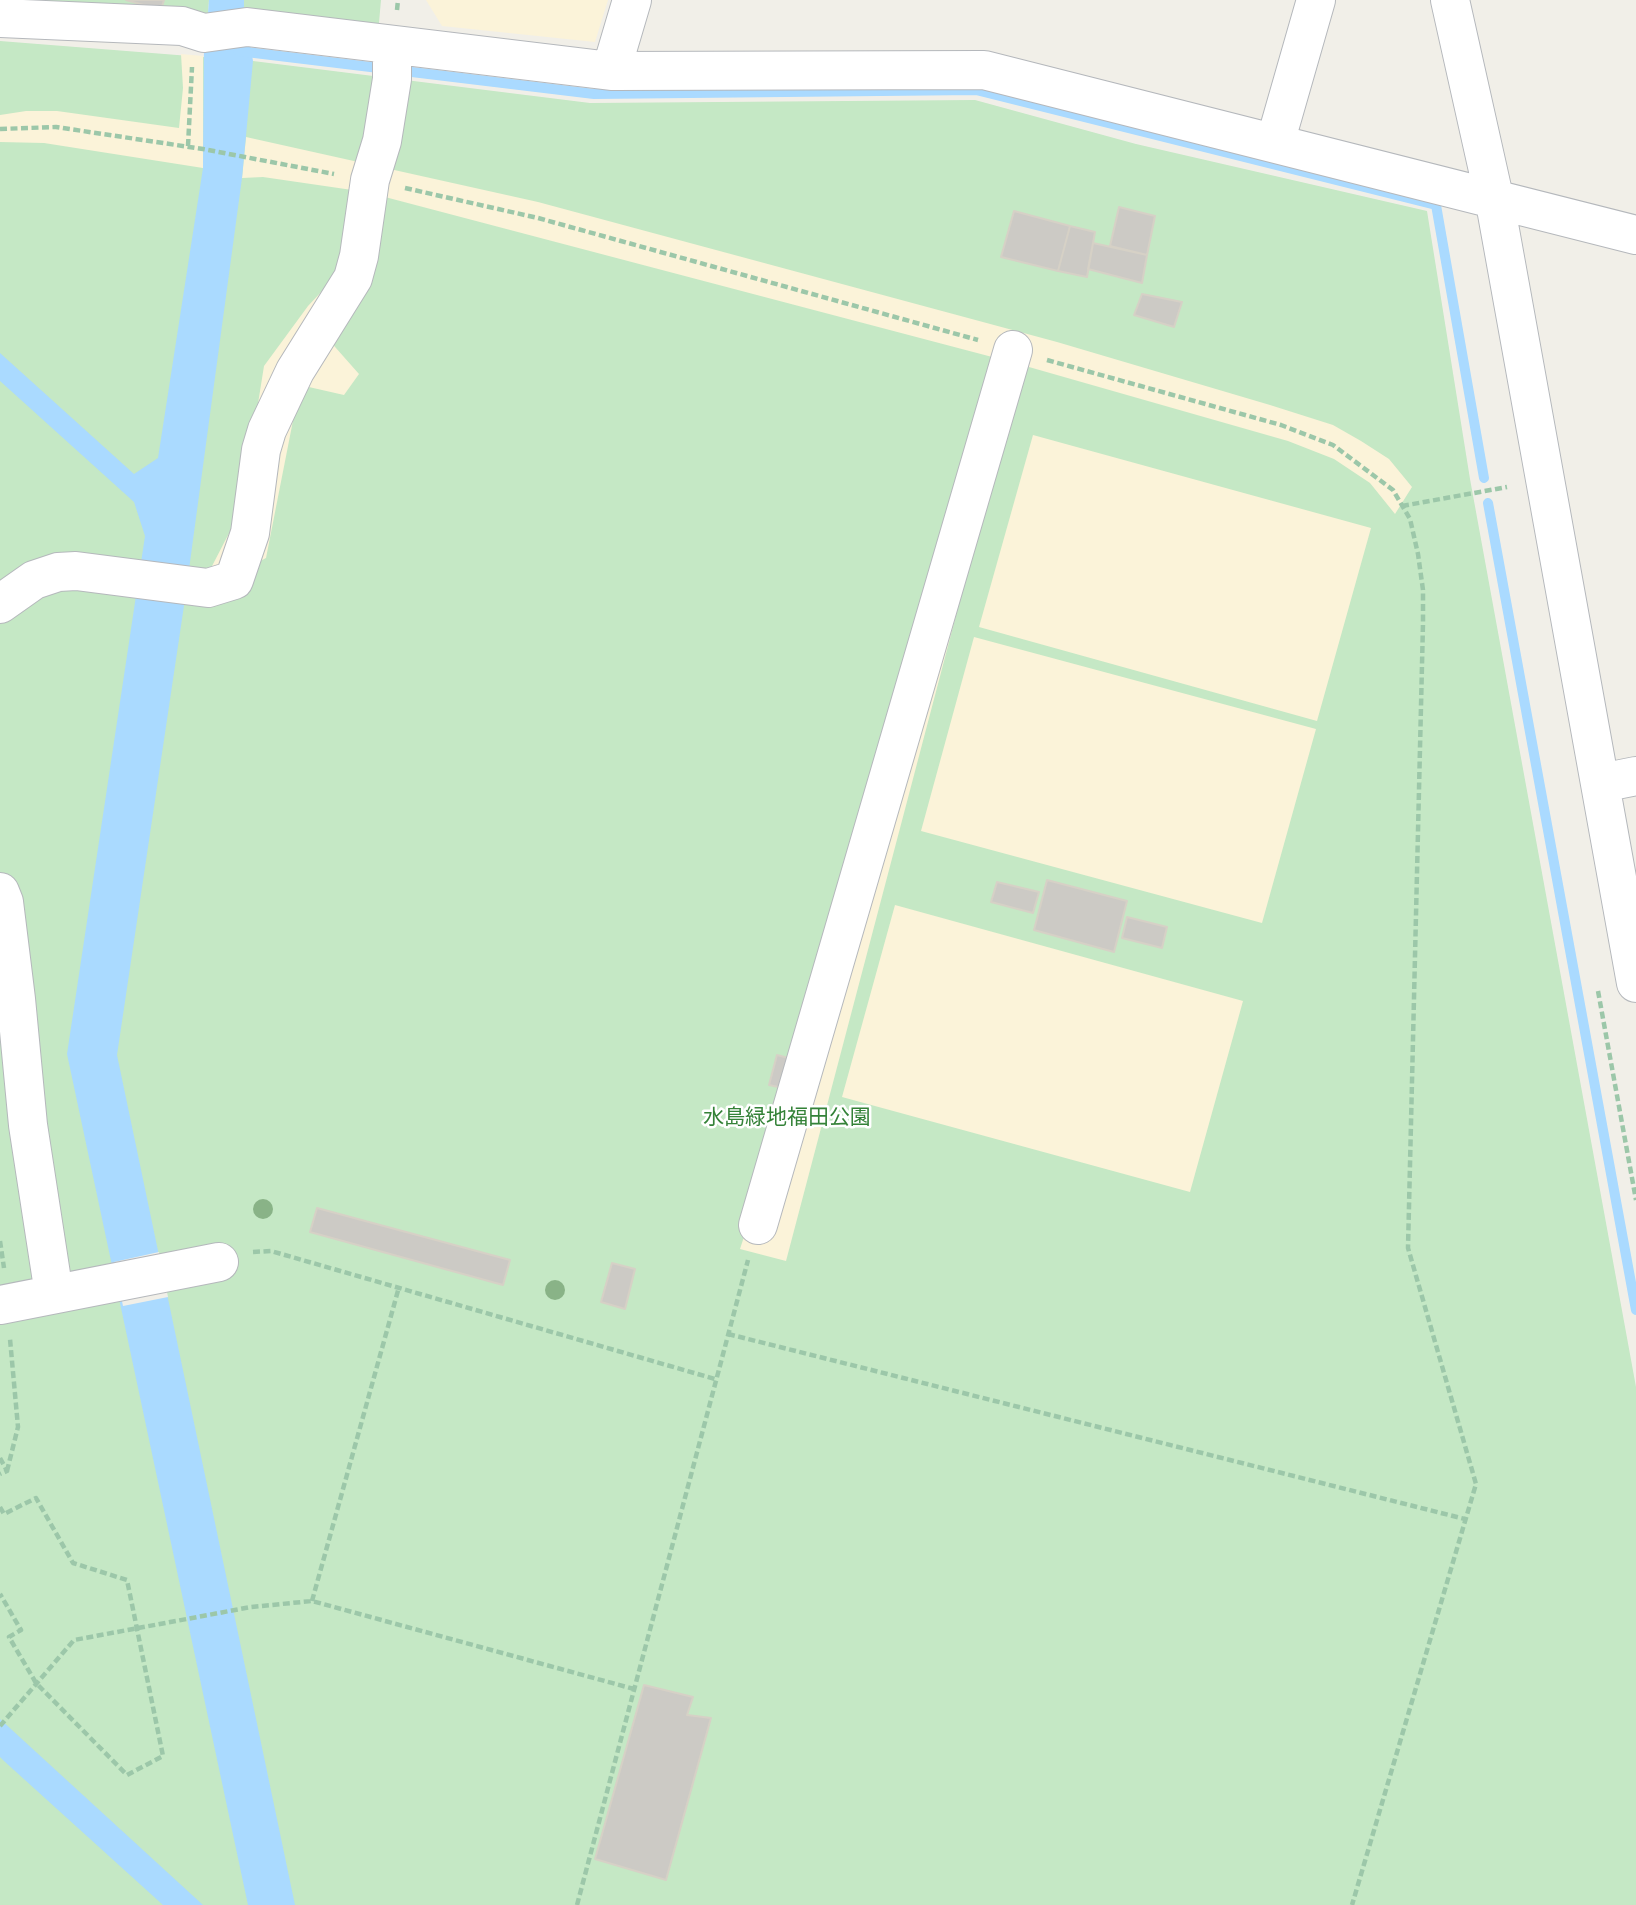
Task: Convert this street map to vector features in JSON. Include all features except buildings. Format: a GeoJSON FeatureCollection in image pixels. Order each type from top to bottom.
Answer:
{"type":"FeatureCollection","features":[{"type":"Feature","properties":{"kind":"street"},"geometry":{"type":"LineString","coordinates":[[611,71],[632,0]]}},
{"type":"Feature","properties":{"kind":"street"},"geometry":{"type":"LineString","coordinates":[[1284,145],[1316,0]]}},
{"type":"Feature","properties":{"kind":"street"},"geometry":{"type":"LineString","coordinates":[[1450,0],[1618,780],[1636,983]]}},
{"type":"Feature","properties":{"kind":"street"},"geometry":{"type":"LineString","coordinates":[[0,18],[196,30],[247,27],[392,62],[611,71],[984,71],[1636,234]]}},
{"type":"Feature","properties":{"kind":"street"},"geometry":{"type":"LineString","coordinates":[[0,604],[34,580],[58,572],[89,572],[208,588],[234,580],[250,533],[261,450],[267,430],[295,371],[353,278],[359,256],[370,180],[382,141],[392,62]]}},
{"type":"Feature","properties":{"kind":"street"},"geometry":{"type":"LineString","coordinates":[[758,1225],[1013,350]]}},
{"type":"Feature","properties":{"kind":"street"},"geometry":{"type":"LineString","coordinates":[[0,892],[4,902],[16,999],[28,1125],[54,1294]]}},
{"type":"Feature","properties":{"kind":"street"},"geometry":{"type":"LineString","coordinates":[[5,1321],[54,1294],[219,1262]]}},
{"type":"Feature","properties":{"kind":"path"},"geometry":{"type":"LineString","coordinates":[[188,146],[196,30]]}},
{"type":"Feature","properties":{"kind":"path"},"geometry":{"type":"LineString","coordinates":[[0,129],[56,127],[188,146],[370,180],[538,218],[1281,425],[1333,445],[1393,490],[1410,519],[1423,590],[1408,1248],[1476,1484],[1352,1905]]}},
{"type":"Feature","properties":{"kind":"path"},"geometry":{"type":"LineString","coordinates":[[1402,506],[1507,487]]}},
{"type":"Feature","properties":{"kind":"path"},"geometry":{"type":"LineString","coordinates":[[577,1905],[758,1225]]}},
{"type":"Feature","properties":{"kind":"path"},"geometry":{"type":"LineString","coordinates":[[219,1262],[244,1253],[271,1251],[716,1379]]}},
{"type":"Feature","properties":{"kind":"path"},"geometry":{"type":"LineString","coordinates":[[312,1601],[399,1287]]}},
{"type":"Feature","properties":{"kind":"path"},"geometry":{"type":"LineString","coordinates":[[5,1321],[18,1427],[7,1471]]}},
{"type":"Feature","properties":{"kind":"path"},"geometry":{"type":"LineString","coordinates":[[728,1334],[1465,1518]]}},
{"type":"Feature","properties":{"kind":"path"},"geometry":{"type":"LineString","coordinates":[[0,1458],[7,1471]]}},
{"type":"Feature","properties":{"kind":"path"},"geometry":{"type":"LineString","coordinates":[[0,1474],[7,1471]]}},
{"type":"Feature","properties":{"kind":"path"},"geometry":{"type":"LineString","coordinates":[[0,1507],[4,1514],[36,1498],[73,1563],[127,1580],[163,1756],[127,1775],[36,1683],[9,1637],[21,1630],[0,1594]]}},
{"type":"Feature","properties":{"kind":"path"},"geometry":{"type":"LineString","coordinates":[[0,1726],[74,1640],[240,1609],[312,1601],[634,1689]]}},
{"type":"Feature","properties":{"kind":"green space"},"geometry":{"type":"Polygon","coordinates":[[[0,0],[126,0],[161,10],[164,0],[209,0],[207,26],[0,0]]]}},
{"type":"Feature","properties":{"kind":"green space"},"geometry":{"type":"Polygon","coordinates":[[[244,0],[381,0],[378,34],[244,23],[244,0]]]}},
{"type":"Feature","properties":{"kind":"green space","name":"水島緑地福田公園"},"geometry":{"type":"Polygon","coordinates":[[[0,41],[253,61],[590,103],[975,100],[1136,144],[1427,211],[1470,479],[1636,1387],[1636,1905],[0,1905],[0,41]]]}},
{"type":"Feature","properties":{"kind":"sand"},"geometry":{"type":"Polygon","coordinates":[[[426,0],[608,0],[595,42],[442,26],[426,0]]]}},
{"type":"Feature","properties":{"kind":"sand"},"geometry":{"type":"Polygon","coordinates":[[[181,54],[203,56],[203,168],[44,143],[0,142],[0,115],[26,111],[57,111],[179,128],[183,88],[181,54]]]}},
{"type":"Feature","properties":{"kind":"sand"},"geometry":{"type":"Polygon","coordinates":[[[246,137],[538,202],[1057,342],[1270,405],[1333,425],[1361,441],[1389,459],[1412,487],[1395,514],[1370,483],[1334,459],[1288,441],[1022,365],[786,1261],[740,1249],[792,1090],[996,358],[385,197],[328,339],[359,374],[344,395],[300,385],[266,558],[247,568],[211,568],[241,510],[264,366],[308,306],[337,275],[359,191],[263,177],[242,178],[246,137]]]}},
{"type":"Feature","properties":{"kind":"sand"},"geometry":{"type":"Polygon","coordinates":[[[1033,435],[1371,528],[1317,721],[979,627],[1033,435]]]}},
{"type":"Feature","properties":{"kind":"sand"},"geometry":{"type":"Polygon","coordinates":[[[974,637],[1316,729],[1262,923],[921,831],[974,637]]]}},
{"type":"Feature","properties":{"kind":"sand"},"geometry":{"type":"Polygon","coordinates":[[[895,905],[1243,1001],[1190,1192],[842,1097],[895,905]]]}},
{"type":"Feature","properties":{"kind":"water"},"geometry":{"type":"Polygon","coordinates":[[[209,0],[244,0],[244,23],[207,26],[209,0]]]}},
{"type":"Feature","properties":{"kind":"water"},"geometry":{"type":"Polygon","coordinates":[[[249,38],[253,61],[242,178],[185,599],[117,1055],[295,1905],[248,1905],[67,1054],[145,536],[134,502],[0,381],[0,353],[134,474],[158,458],[203,168],[204,43],[249,38]]]}},
{"type":"Feature","properties":{"kind":"water"},"geometry":{"type":"Polygon","coordinates":[[[0,1719],[203,1905],[163,1905],[4,1761],[0,1757],[0,1719]]]}},
{"type":"Feature","properties":{"kind":"pier"},"geometry":{"type":"Polygon","coordinates":[[[159,1252],[168,1297],[123,1306],[114,1262],[159,1252]]]}},
{"type":"Feature","properties":{"kind":"waterway"},"geometry":{"type":"LineString","coordinates":[[238,51],[594,94],[976,90],[1436,205],[1484,478]]}},
{"type":"Feature","properties":{"kind":"waterway"},"geometry":{"type":"LineString","coordinates":[[1488,503],[1636,1310]]}}]}
